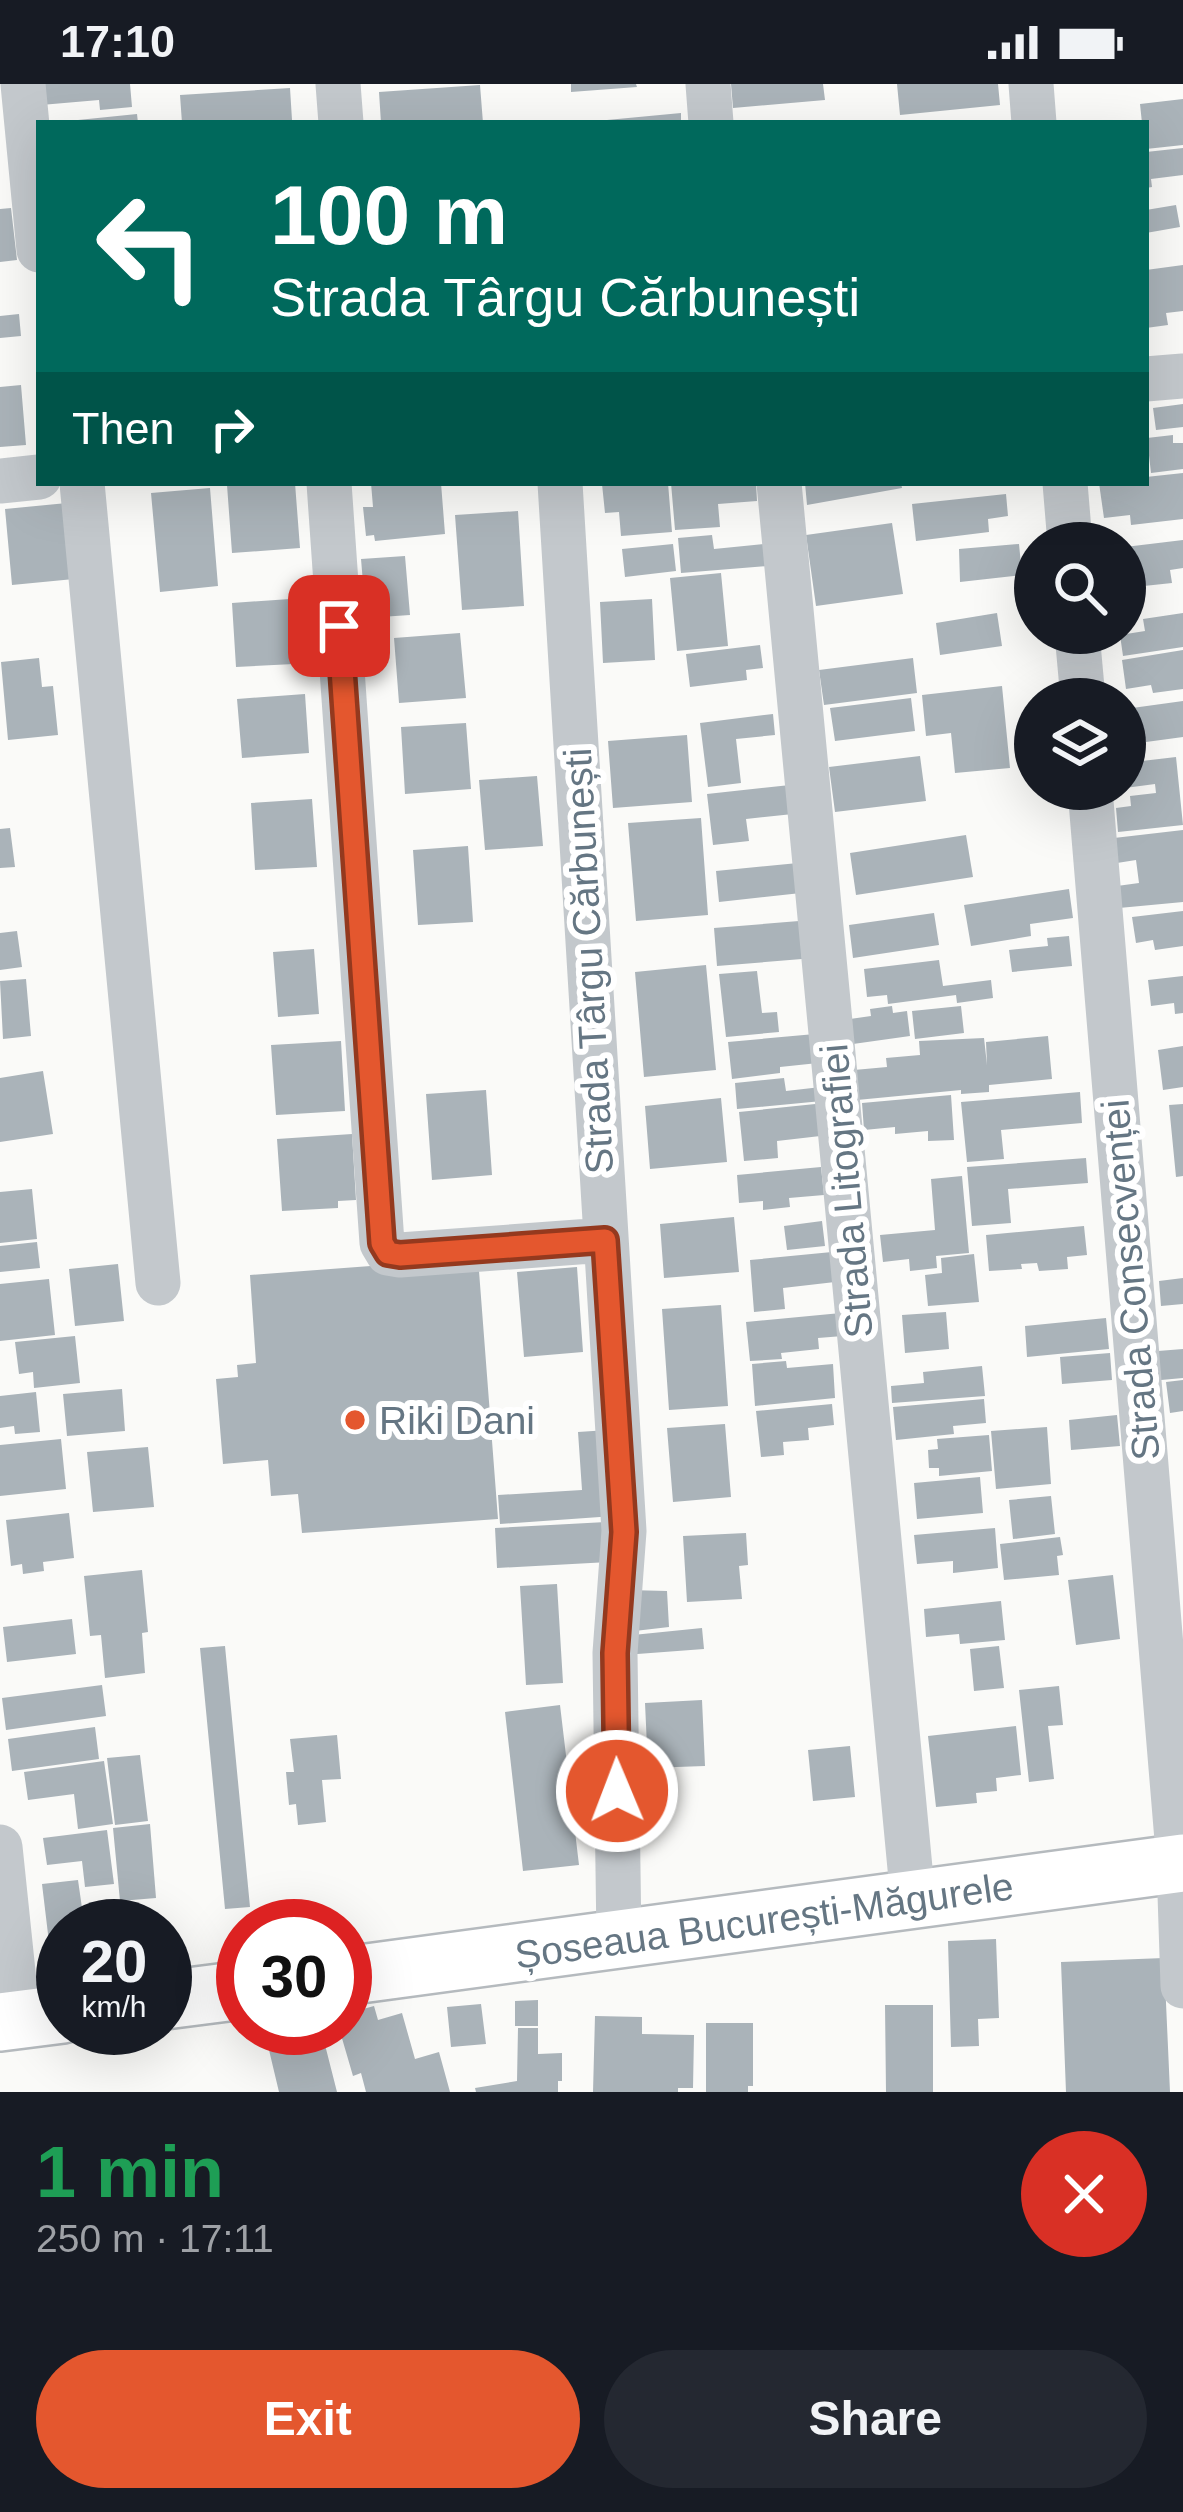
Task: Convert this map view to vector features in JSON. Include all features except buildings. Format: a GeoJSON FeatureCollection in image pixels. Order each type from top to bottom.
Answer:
{"type":"FeatureCollection","features":[{"type":"Feature","properties":{"kind":"main road","name":"Șoseaua București-Măgurele"},"geometry":{"type":"LineString","coordinates":[[372,1973],[1181,1863]]}},
{"type":"Feature","properties":{"kind":"street"},"geometry":{"type":"LineString","coordinates":[[23,84],[36,219]]}},
{"type":"Feature","properties":{"kind":"street"},"geometry":{"type":"LineString","coordinates":[[338,84],[341,120]]}},
{"type":"Feature","properties":{"kind":"street"},"geometry":{"type":"LineString","coordinates":[[708,84],[711,120]]}},
{"type":"Feature","properties":{"kind":"street"},"geometry":{"type":"LineString","coordinates":[[1031,84],[1034,120]]}},
{"type":"Feature","properties":{"kind":"street"},"geometry":{"type":"LineString","coordinates":[[1149,379],[1183,376]]}},
{"type":"Feature","properties":{"kind":"street"},"geometry":{"type":"LineString","coordinates":[[0,481],[36,477]]}},
{"type":"Feature","properties":{"kind":"street"},"geometry":{"type":"LineString","coordinates":[[82,486],[158,1283]]}},
{"type":"Feature","properties":{"kind":"street"},"geometry":{"type":"LineString","coordinates":[[329,486],[382,1243],[388,1253],[400,1255],[605,1240]]}},
{"type":"Feature","properties":{"kind":"street","name":"Strada Târgu Cărbunești"},"geometry":{"type":"LineString","coordinates":[[560,486],[624,1532],[615,1653],[619,1941]]}},
{"type":"Feature","properties":{"kind":"street","name":"Strada Litografiei"},"geometry":{"type":"LineString","coordinates":[[778,486],[913,1900]]}},
{"type":"Feature","properties":{"kind":"street"},"geometry":{"type":"LineString","coordinates":[[1065,486],[1068,522]]}},
{"type":"Feature","properties":{"kind":"street","name":"Strada Consecvenței"},"geometry":{"type":"LineString","coordinates":[[1092,810],[1181,1863],[1183,1986]]}},
{"type":"Feature","properties":{"kind":"street"},"geometry":{"type":"LineString","coordinates":[[0,1847],[27,2019]]}},
{"type":"Feature","properties":{"kind":"place","name":"Riki Dani"},"geometry":{"type":"Point","coordinates":[355,1420]}},
{"type":"Feature","properties":{"kind":"route"},"geometry":{"type":"LineString","coordinates":[[339,626],[382,1243],[388,1253],[400,1255],[605,1240],[624,1532],[615,1653],[617,1791]]}}]}
